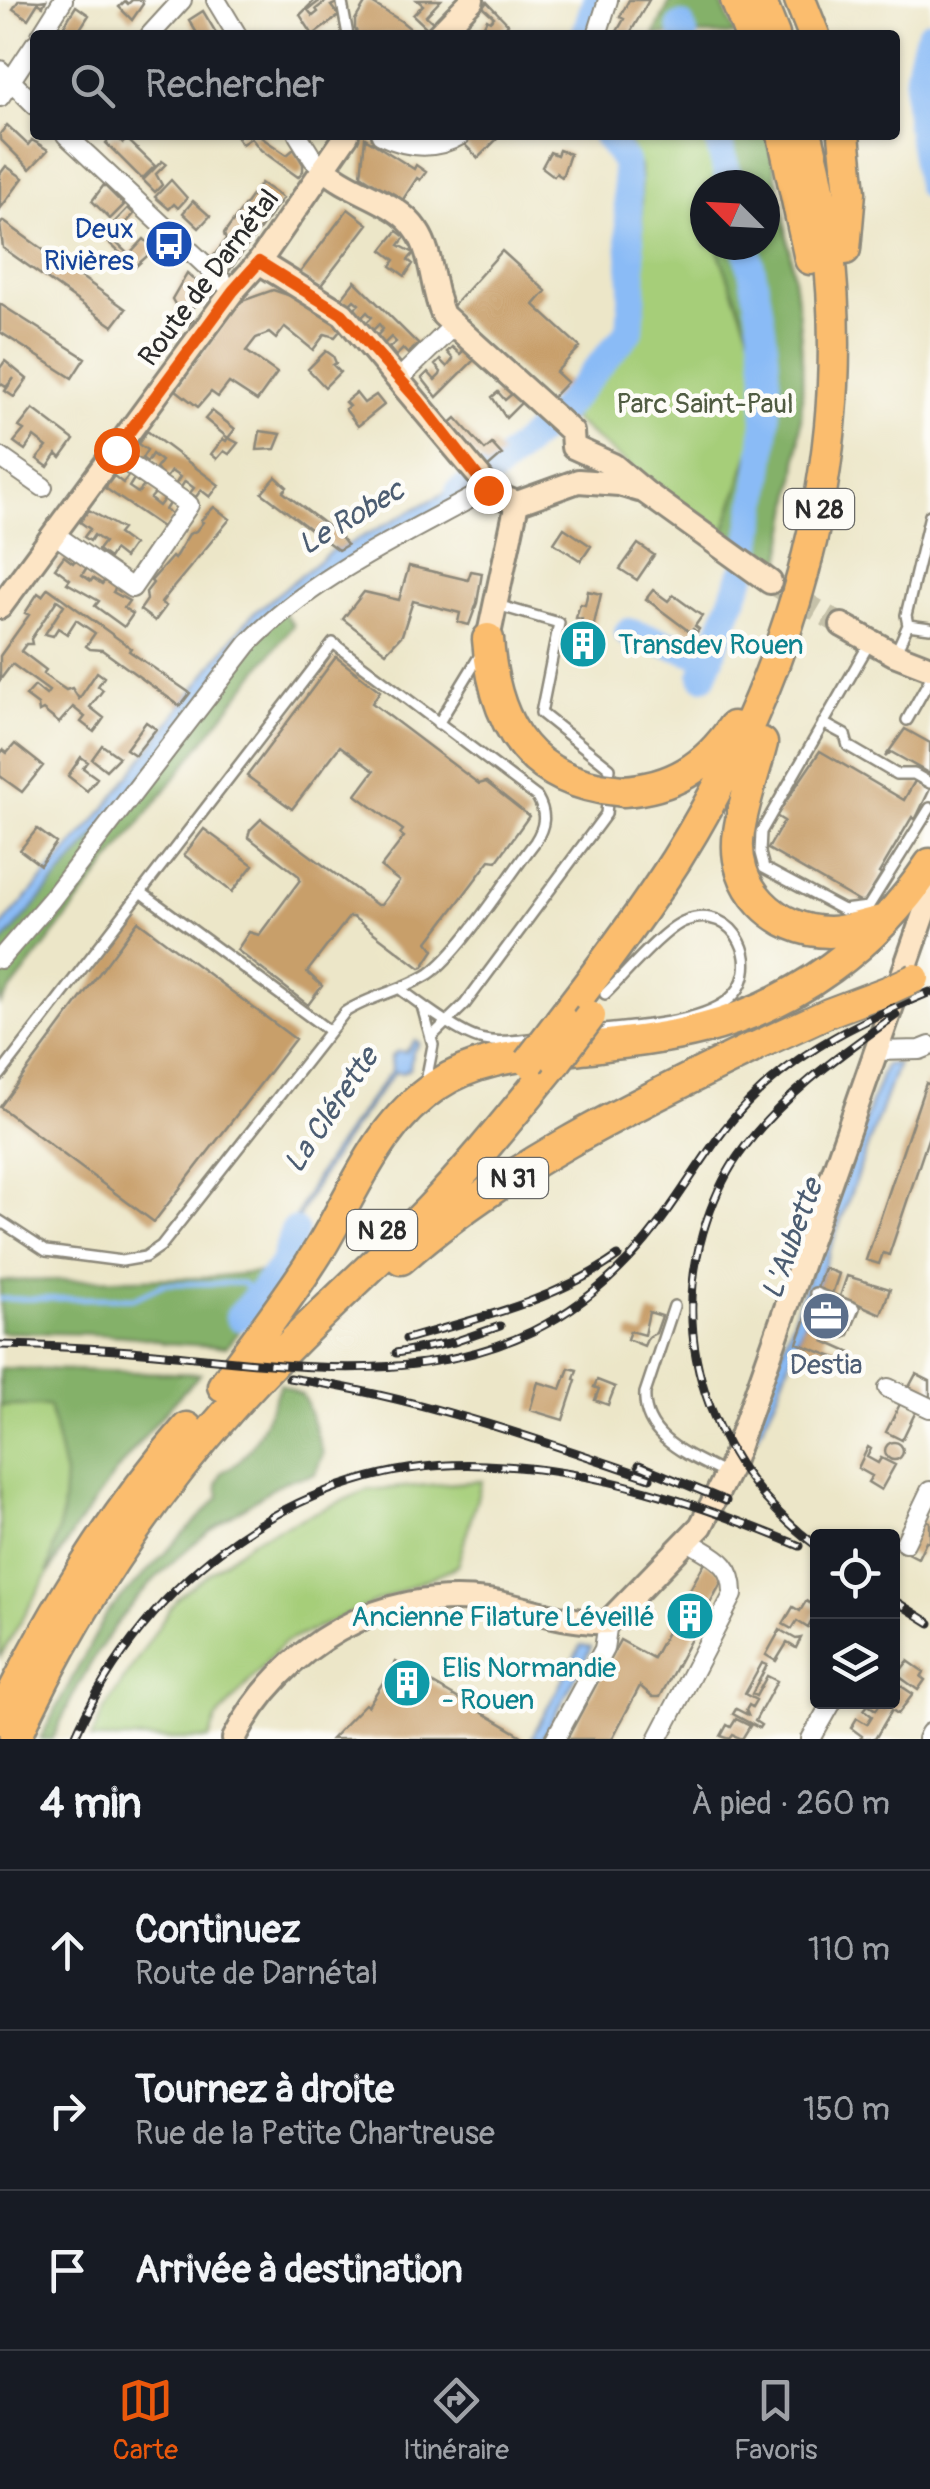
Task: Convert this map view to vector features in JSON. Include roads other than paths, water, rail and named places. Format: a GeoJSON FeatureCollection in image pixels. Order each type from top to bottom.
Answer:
{"type":"FeatureCollection","features":[{"type":"Feature","properties":{"kind":"highway"},"geometry":{"type":"LineString","coordinates":[[736,0],[748,30]]}},
{"type":"Feature","properties":{"kind":"highway"},"geometry":{"type":"LineString","coordinates":[[760,0],[772,30]]}},
{"type":"Feature","properties":{"kind":"highway"},"geometry":{"type":"LineString","coordinates":[[779,0],[791,30]]}},
{"type":"Feature","properties":{"kind":"highway"},"geometry":{"type":"LineString","coordinates":[[800,0],[812,30]]}},
{"type":"Feature","properties":{"kind":"highway"},"geometry":{"type":"LineString","coordinates":[[784,140],[817,297],[834,345]]}},
{"type":"Feature","properties":{"kind":"highway","name":"N 28"},"geometry":{"type":"LineString","coordinates":[[586,1010],[732,760],[775,667],[806,570],[818,521],[830,428],[834,345],[828,252],[808,140]]}},
{"type":"Feature","properties":{"kind":"highway","name":"N 28"},"geometry":{"type":"LineString","coordinates":[[0,1719],[41,1639],[153,1469],[228,1396],[543,1061],[586,1010],[693,868],[762,742],[810,623],[827,568],[841,496],[852,378],[852,327],[845,249],[825,140]]}},
{"type":"Feature","properties":{"kind":"highway"},"geometry":{"type":"LineString","coordinates":[[845,140],[850,192],[845,249]]}},
{"type":"Feature","properties":{"kind":"highway"},"geometry":{"type":"LineString","coordinates":[[488,639],[495,694],[520,742],[561,776],[611,790],[669,783],[704,762],[775,667]]}},
{"type":"Feature","properties":{"kind":"highway"},"geometry":{"type":"LineString","coordinates":[[762,742],[738,833],[738,856],[754,896],[768,911],[801,929],[840,932],[889,919]]}},
{"type":"Feature","properties":{"kind":"highway"},"geometry":{"type":"LineString","coordinates":[[228,1396],[377,1147],[420,1097],[457,1073],[500,1059],[679,1034],[758,1010],[812,982],[889,919],[930,864]]}},
{"type":"Feature","properties":{"kind":"highway","name":"N 31"},"geometry":{"type":"LineString","coordinates":[[228,1396],[305,1348],[410,1252],[489,1194],[611,1118],[750,1049]]}},
{"type":"Feature","properties":{"kind":"highway","name":"N 28"},"geometry":{"type":"LineString","coordinates":[[14,1739],[62,1644],[105,1575],[228,1396]]}},
{"type":"Feature","properties":{"kind":"main road","name":"N 31"},"geometry":{"type":"LineString","coordinates":[[750,1049],[923,974]]}},
{"type":"Feature","properties":{"kind":"street"},"geometry":{"type":"LineString","coordinates":[[43,30],[63,0]]}},
{"type":"Feature","properties":{"kind":"street"},"geometry":{"type":"LineString","coordinates":[[155,30],[182,0]]}},
{"type":"Feature","properties":{"kind":"street"},"geometry":{"type":"LineString","coordinates":[[216,0],[234,30]]}},
{"type":"Feature","properties":{"kind":"street"},"geometry":{"type":"LineString","coordinates":[[443,30],[472,0]]}},
{"type":"Feature","properties":{"kind":"street"},"geometry":{"type":"LineString","coordinates":[[599,30],[608,0]]}},
{"type":"Feature","properties":{"kind":"street"},"geometry":{"type":"LineString","coordinates":[[30,50],[3,83],[30,102]]}},
{"type":"Feature","properties":{"kind":"street"},"geometry":{"type":"LineString","coordinates":[[71,140],[233,291]]}},
{"type":"Feature","properties":{"kind":"street"},"geometry":{"type":"LineString","coordinates":[[301,140],[313,158],[337,180],[398,213],[416,229],[426,249],[434,294],[443,314],[572,432],[573,447],[564,476],[552,489]]}},
{"type":"Feature","properties":{"kind":"street","name":"Route de Darnétal"},"geometry":{"type":"LineString","coordinates":[[0,607],[233,291],[259,262],[344,140]]}},
{"type":"Feature","properties":{"kind":"street"},"geometry":{"type":"LineString","coordinates":[[392,140],[430,147],[448,140]]}},
{"type":"Feature","properties":{"kind":"street"},"geometry":{"type":"LineString","coordinates":[[259,262],[342,314],[483,483],[507,502],[532,500],[578,481],[597,481],[645,492]]}},
{"type":"Feature","properties":{"kind":"street"},"geometry":{"type":"LineString","coordinates":[[400,379],[454,325]]}},
{"type":"Feature","properties":{"kind":"street"},"geometry":{"type":"LineString","coordinates":[[573,447],[613,465],[770,582]]}},
{"type":"Feature","properties":{"kind":"street"},"geometry":{"type":"LineString","coordinates":[[54,534],[132,588],[189,505],[114,453]]}},
{"type":"Feature","properties":{"kind":"street"},"geometry":{"type":"LineString","coordinates":[[3,466],[43,487]]}},
{"type":"Feature","properties":{"kind":"street"},"geometry":{"type":"LineString","coordinates":[[0,959],[52,900],[265,626],[298,599],[483,483]]}},
{"type":"Feature","properties":{"kind":"street"},"geometry":{"type":"LineString","coordinates":[[488,639],[517,503]]}},
{"type":"Feature","properties":{"kind":"street"},"geometry":{"type":"LineString","coordinates":[[842,625],[894,654],[930,668]]}},
{"type":"Feature","properties":{"kind":"street"},"geometry":{"type":"LineString","coordinates":[[596,1622],[688,1541],[709,1514],[727,1475],[929,906]]}},
{"type":"Feature","properties":{"kind":"street"},"geometry":{"type":"LineString","coordinates":[[877,1051],[920,1050],[930,1046]]}},
{"type":"Feature","properties":{"kind":"street"},"geometry":{"type":"LineString","coordinates":[[888,1388],[930,1408]]}},
{"type":"Feature","properties":{"kind":"street"},"geometry":{"type":"LineString","coordinates":[[905,1543],[930,1491]]}},
{"type":"Feature","properties":{"kind":"street"},"geometry":{"type":"LineString","coordinates":[[658,1739],[734,1595],[734,1577],[727,1566],[688,1541]]}},
{"type":"Feature","properties":{"kind":"street"},"geometry":{"type":"LineString","coordinates":[[234,1739],[260,1697],[302,1654],[336,1630],[374,1613],[418,1602],[462,1599],[596,1622]]}},
{"type":"Feature","properties":{"kind":"street"},"geometry":{"type":"LineString","coordinates":[[555,1739],[604,1648],[596,1622]]}},
{"type":"Feature","properties":{"kind":"street"},"geometry":{"type":"LineString","coordinates":[[811,1739],[828,1709]]}},
{"type":"Feature","properties":{"kind":"lane"},"geometry":{"type":"LineString","coordinates":[[342,3],[347,30]]}},
{"type":"Feature","properties":{"kind":"lane"},"geometry":{"type":"LineString","coordinates":[[894,654],[908,626],[906,615],[930,515]]}},
{"type":"Feature","properties":{"kind":"lane"},"geometry":{"type":"LineString","coordinates":[[431,1037],[465,1004],[606,814],[609,798],[610,768],[541,713],[558,622],[494,604]]}},
{"type":"Feature","properties":{"kind":"lane"},"geometry":{"type":"LineString","coordinates":[[908,626],[930,628]]}},
{"type":"Feature","properties":{"kind":"lane"},"geometry":{"type":"LineString","coordinates":[[438,724],[474,671],[488,639]]}},
{"type":"Feature","properties":{"kind":"lane"},"geometry":{"type":"LineString","coordinates":[[870,641],[761,832],[764,868],[843,910],[858,911],[868,907],[930,808]]}},
{"type":"Feature","properties":{"kind":"lane"},"geometry":{"type":"LineString","coordinates":[[0,1075],[332,644],[537,797],[543,808],[544,819],[535,842],[448,956],[433,971],[400,989],[369,997],[345,1012],[161,1246],[145,1257],[122,1261],[46,1251],[0,1221]]}},
{"type":"Feature","properties":{"kind":"lane"},"geometry":{"type":"LineString","coordinates":[[907,720],[930,678]]}},
{"type":"Feature","properties":{"kind":"lane"},"geometry":{"type":"LineString","coordinates":[[824,722],[845,735],[848,746],[896,774],[914,774],[930,783]]}},
{"type":"Feature","properties":{"kind":"lane"},"geometry":{"type":"LineString","coordinates":[[141,892],[328,1030]]}},
{"type":"Feature","properties":{"kind":"lane"},"geometry":{"type":"LineString","coordinates":[[400,989],[480,1039],[501,1041],[634,1026],[701,1013],[729,1000],[745,972],[742,944],[732,928],[721,921],[697,917],[686,920],[586,1010]]}},
{"type":"Feature","properties":{"kind":"lane"},"geometry":{"type":"LineString","coordinates":[[420,1097],[431,1065],[431,1037],[422,1006]]}},
{"type":"Feature","properties":{"kind":"lane"},"geometry":{"type":"LineString","coordinates":[[815,1293],[854,1308],[844,1332]]}},
{"type":"Feature","properties":{"kind":"lane"},"geometry":{"type":"LineString","coordinates":[[674,1306],[644,1405],[656,1434],[727,1475]]}},
{"type":"Feature","properties":{"kind":"water"},"geometry":{"type":"Polygon","coordinates":[[[467,481],[474,490],[283,601],[104,825],[0,946],[0,928],[103,811],[254,613],[335,548],[338,550],[467,481]]]}},
{"type":"Feature","properties":{"kind":"water"},"geometry":{"type":"Polygon","coordinates":[[[415,1040],[419,1043],[412,1053],[410,1069],[395,1072],[311,1193],[289,1245],[286,1266],[280,1267],[287,1239],[310,1188],[392,1070],[391,1057],[398,1051],[406,1052],[415,1040]]]}},
{"type":"Feature","properties":{"kind":"water"},"geometry":{"type":"Polygon","coordinates":[[[898,1063],[777,1396],[757,1437],[751,1435],[885,1065],[898,1063]]]}},
{"type":"Feature","properties":{"kind":"water"},"geometry":{"type":"Polygon","coordinates":[[[581,1645],[591,1647],[585,1660],[542,1739],[531,1739],[581,1645]]]}},
{"type":"Feature","properties":{"kind":"waterway","name":"Le Robec"},"geometry":{"type":"LineString","coordinates":[[587,30],[596,0]]}},
{"type":"Feature","properties":{"kind":"waterway","name":"La Clérette"},"geometry":{"type":"LineString","coordinates":[[681,26],[682,30]]}},
{"type":"Feature","properties":{"kind":"waterway","name":"L'Aubette"},"geometry":{"type":"LineString","coordinates":[[930,34],[918,91],[930,186]]}},
{"type":"Feature","properties":{"kind":"waterway","name":"Le Robec"},"geometry":{"type":"LineString","coordinates":[[459,492],[491,474],[557,415],[630,330],[633,286],[625,162],[610,140]]}},
{"type":"Feature","properties":{"kind":"waterway","name":"La Clérette"},"geometry":{"type":"LineString","coordinates":[[718,140],[726,170]]}},
{"type":"Feature","properties":{"kind":"waterway","name":"La Clérette"},"geometry":{"type":"LineString","coordinates":[[749,260],[760,313],[767,382],[764,443],[750,543]]}},
{"type":"Feature","properties":{"kind":"waterway","name":"La Clérette"},"geometry":{"type":"LineString","coordinates":[[703,676],[743,573]]}},
{"type":"Feature","properties":{"kind":"waterway"},"geometry":{"type":"LineString","coordinates":[[628,632],[711,657]]}},
{"type":"Feature","properties":{"kind":"waterway","name":"La Clérette"},"geometry":{"type":"LineString","coordinates":[[239,1317],[283,1266],[294,1231]]}},
{"type":"Feature","properties":{"kind":"waterway"},"geometry":{"type":"LineString","coordinates":[[0,1299],[135,1298],[164,1284],[242,1283],[259,1297]]}},
{"type":"Feature","properties":{"kind":"tunnel"},"geometry":{"type":"LineString","coordinates":[[770,582],[842,625]]}},
{"type":"Feature","properties":{"kind":"railway"},"geometry":{"type":"LineString","coordinates":[[0,1345],[358,1368],[417,1364],[474,1353],[529,1333],[581,1302],[630,1258],[724,1130],[768,1084],[844,1032],[930,992]]}},
{"type":"Feature","properties":{"kind":"railway"},"geometry":{"type":"LineString","coordinates":[[810,1540],[753,1484],[710,1407],[698,1365],[692,1322],[694,1277],[713,1203],[732,1165],[754,1135],[811,1079],[896,1015]]}},
{"type":"Feature","properties":{"kind":"railway"},"geometry":{"type":"LineString","coordinates":[[406,1339],[542,1296],[618,1256]]}},
{"type":"Feature","properties":{"kind":"railway"},"geometry":{"type":"LineString","coordinates":[[396,1353],[454,1342],[500,1326]]}},
{"type":"Feature","properties":{"kind":"railway"},"geometry":{"type":"LineString","coordinates":[[289,1378],[427,1407],[650,1478]]}},
{"type":"Feature","properties":{"kind":"railway"},"geometry":{"type":"LineString","coordinates":[[74,1739],[105,1680],[143,1627],[187,1579],[238,1538],[294,1505],[354,1482],[418,1468],[485,1465],[567,1473],[685,1503],[800,1546]]}},
{"type":"Feature","properties":{"kind":"railway"},"geometry":{"type":"LineString","coordinates":[[639,1465],[726,1501]]}},
{"type":"Feature","properties":{"kind":"railway"},"geometry":{"type":"LineString","coordinates":[[900,1604],[930,1623]]}},
{"type":"Feature","properties":{"kind":"place","name":"Deux Rivières"},"geometry":{"type":"Point","coordinates":[169,244]}},
{"type":"Feature","properties":{"kind":"place","name":"Transdev Rouen"},"geometry":{"type":"Point","coordinates":[583,644]}},
{"type":"Feature","properties":{"kind":"place","name":"Destia"},"geometry":{"type":"Point","coordinates":[826,1316]}},
{"type":"Feature","properties":{"kind":"place","name":"Ancienne Filature Léveillé"},"geometry":{"type":"Point","coordinates":[690,1616]}},
{"type":"Feature","properties":{"kind":"place","name":"Elis Normandie - Rouen"},"geometry":{"type":"Point","coordinates":[407,1683]}},
{"type":"Feature","properties":{"kind":"park label","name":"Parc Saint-Paul"},"geometry":{"type":"Point","coordinates":[705,403]}}]}
